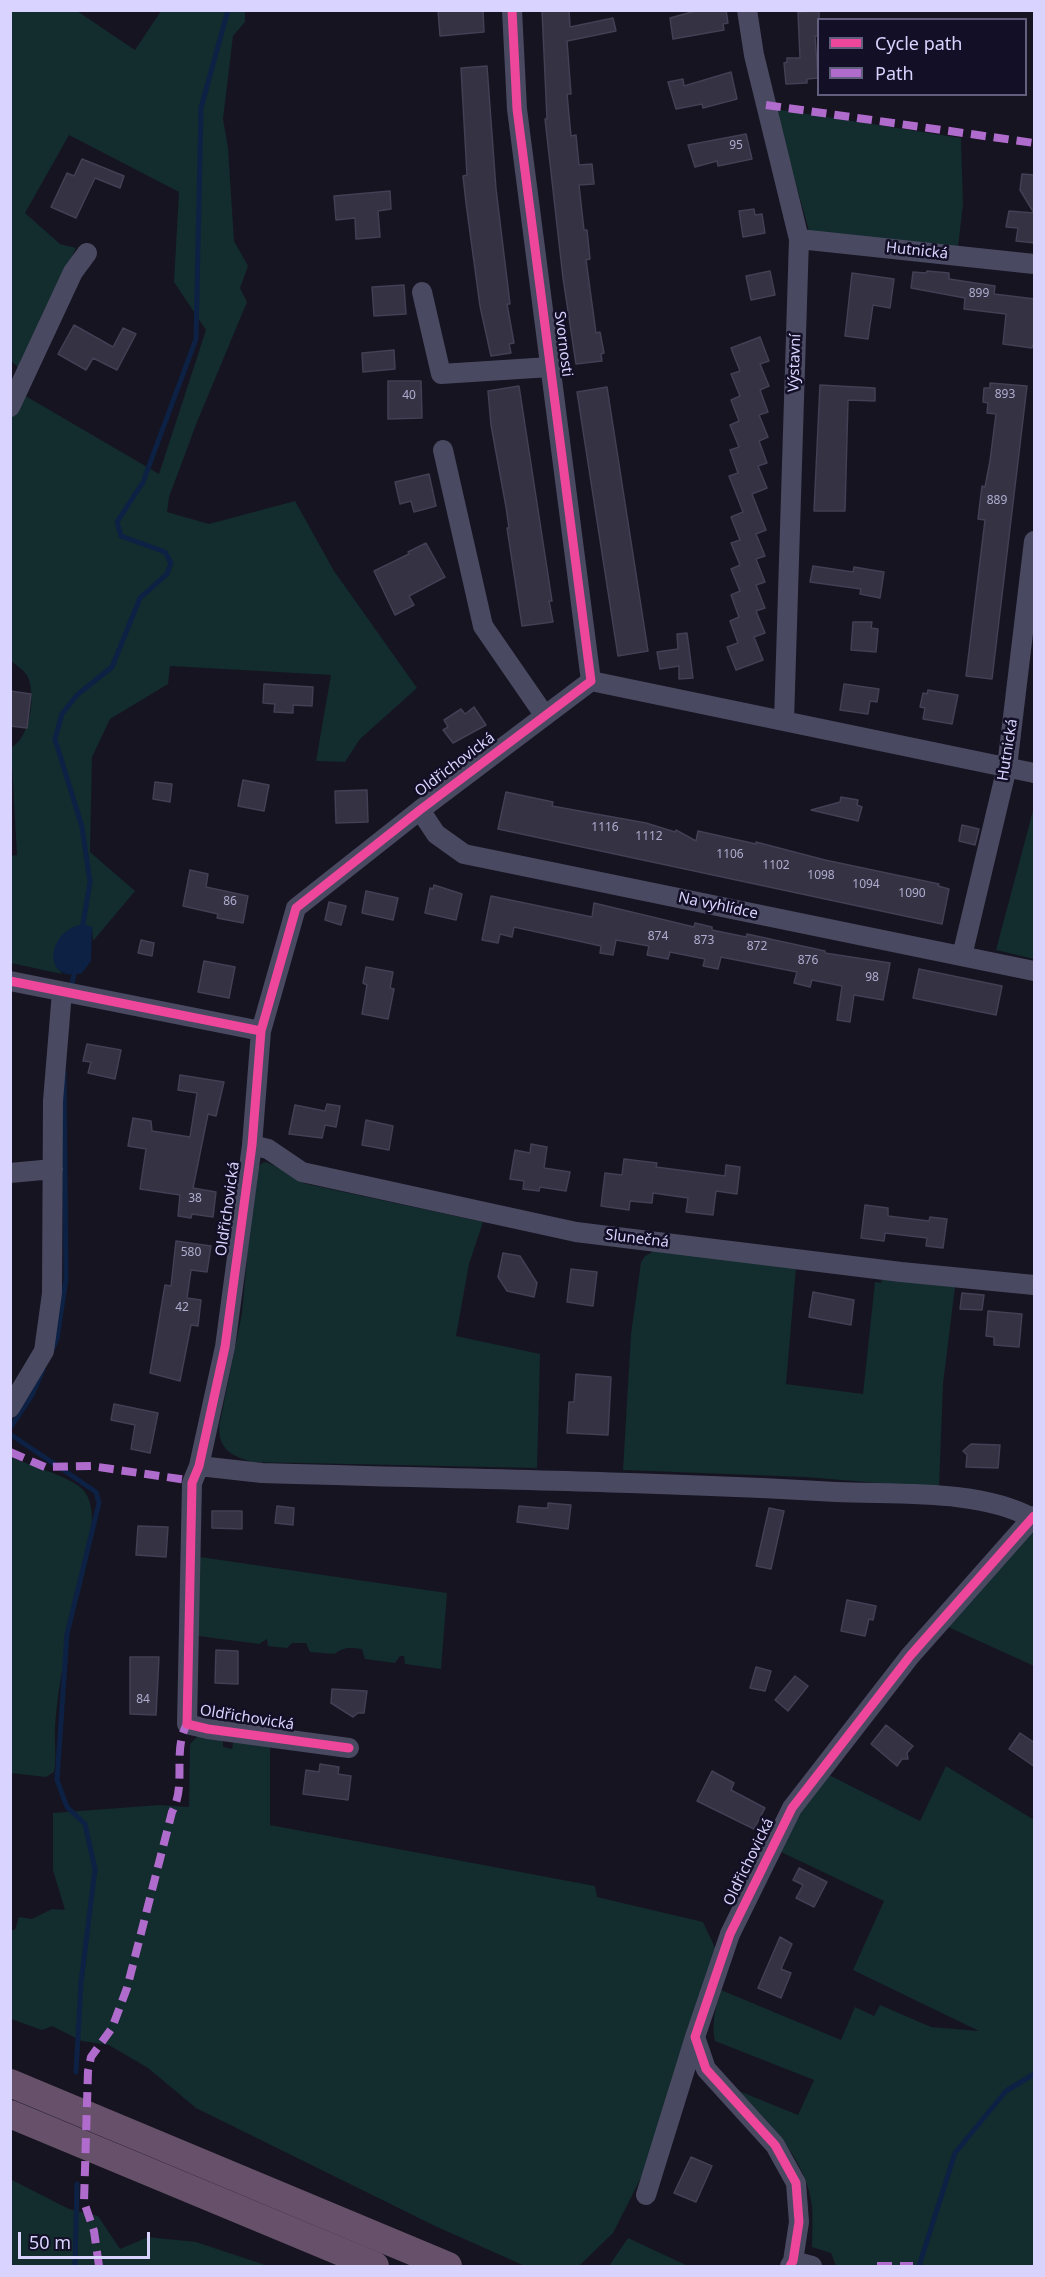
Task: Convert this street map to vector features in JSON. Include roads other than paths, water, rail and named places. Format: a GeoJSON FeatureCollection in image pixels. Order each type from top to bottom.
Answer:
{"type":"FeatureCollection","features":[{"type":"Feature","properties":{"kind":"highway"},"geometry":{"type":"LineString","coordinates":[[10,2083],[448,2266]]}},
{"type":"Feature","properties":{"kind":"highway"},"geometry":{"type":"LineString","coordinates":[[10,2115],[375,2266]]}},
{"type":"Feature","properties":{"kind":"street","name":"Svornosti"},"geometry":{"type":"LineString","coordinates":[[512,10],[517,109],[591,681]]}},
{"type":"Feature","properties":{"kind":"street","name":"Výstavní"},"geometry":{"type":"LineString","coordinates":[[747,10],[754,55],[799,239],[784,721]]}},
{"type":"Feature","properties":{"kind":"street","name":"Hutnická"},"geometry":{"type":"LineString","coordinates":[[799,239],[1035,264]]}},
{"type":"Feature","properties":{"kind":"street"},"geometry":{"type":"LineString","coordinates":[[10,407],[73,273],[87,253]]}},
{"type":"Feature","properties":{"kind":"street"},"geometry":{"type":"LineString","coordinates":[[422,292],[441,374],[550,367]]}},
{"type":"Feature","properties":{"kind":"street"},"geometry":{"type":"LineString","coordinates":[[443,450],[483,626],[545,716]]}},
{"type":"Feature","properties":{"kind":"street","name":"Hutnická"},"geometry":{"type":"LineString","coordinates":[[962,956],[1007,767],[1035,541]]}},
{"type":"Feature","properties":{"kind":"street"},"geometry":{"type":"LineString","coordinates":[[591,681],[1035,773]]}},
{"type":"Feature","properties":{"kind":"street","name":"Oldřichovická"},"geometry":{"type":"LineString","coordinates":[[349,1748],[208,1729],[188,1724],[192,1483],[199,1466],[225,1347],[252,1145],[261,1031],[296,908],[420,810],[591,681]]}},
{"type":"Feature","properties":{"kind":"street","name":"Na vyhlídce"},"geometry":{"type":"LineString","coordinates":[[420,810],[436,834],[464,854],[1035,970]]}},
{"type":"Feature","properties":{"kind":"street"},"geometry":{"type":"LineString","coordinates":[[10,981],[261,1031]]}},
{"type":"Feature","properties":{"kind":"street"},"geometry":{"type":"LineString","coordinates":[[10,1408],[44,1351],[52,1293],[53,1101],[62,992]]}},
{"type":"Feature","properties":{"kind":"street","name":"Slunečná"},"geometry":{"type":"LineString","coordinates":[[252,1145],[268,1149],[302,1173],[576,1232],[900,1272],[1035,1285]]}},
{"type":"Feature","properties":{"kind":"street"},"geometry":{"type":"LineString","coordinates":[[10,1173],[53,1169]]}},
{"type":"Feature","properties":{"kind":"street","name":"Oldřichovická"},"geometry":{"type":"LineString","coordinates":[[199,1466],[262,1473],[771,1488],[953,1498],[1010,1506],[1033,1517],[910,1656],[792,1808],[730,1934],[646,2195]]}},
{"type":"Feature","properties":{"kind":"street"},"geometry":{"type":"LineString","coordinates":[[695,2037],[706,2069],[775,2145],[796,2183],[799,2222],[792,2264],[812,2266]]}},
{"type":"Feature","properties":{"kind":"water"},"geometry":{"type":"Polygon","coordinates":[[[83,924],[92,927],[91,961],[82,973],[69,974],[60,971],[53,955],[55,945],[70,929],[83,924]]]}},
{"type":"Feature","properties":{"kind":"waterway"},"geometry":{"type":"LineString","coordinates":[[82,930],[90,882],[82,827],[55,739],[62,714],[77,695],[112,667],[140,598],[167,574],[171,563],[165,552],[121,536],[117,522],[143,482],[196,339],[201,108],[228,10]]}},
{"type":"Feature","properties":{"kind":"waterway"},"geometry":{"type":"LineString","coordinates":[[71,989],[75,969]]}},
{"type":"Feature","properties":{"kind":"waterway"},"geometry":{"type":"LineString","coordinates":[[52,1350],[57,1339],[66,1279],[64,1073]]}},
{"type":"Feature","properties":{"kind":"waterway"},"geometry":{"type":"LineString","coordinates":[[10,1428],[32,1395],[43,1370]]}},
{"type":"Feature","properties":{"kind":"waterway"},"geometry":{"type":"LineString","coordinates":[[10,1434],[96,1492],[99,1503],[67,1634],[57,1780],[67,1807],[85,1824],[95,1869],[81,1983],[76,2072]]}},
{"type":"Feature","properties":{"kind":"waterway"},"geometry":{"type":"LineString","coordinates":[[919,2266],[955,2153],[1006,2091],[1034,2074]]}},
{"type":"Feature","properties":{"kind":"waterway"},"geometry":{"type":"LineString","coordinates":[[75,2266],[77,2184]]}}]}
